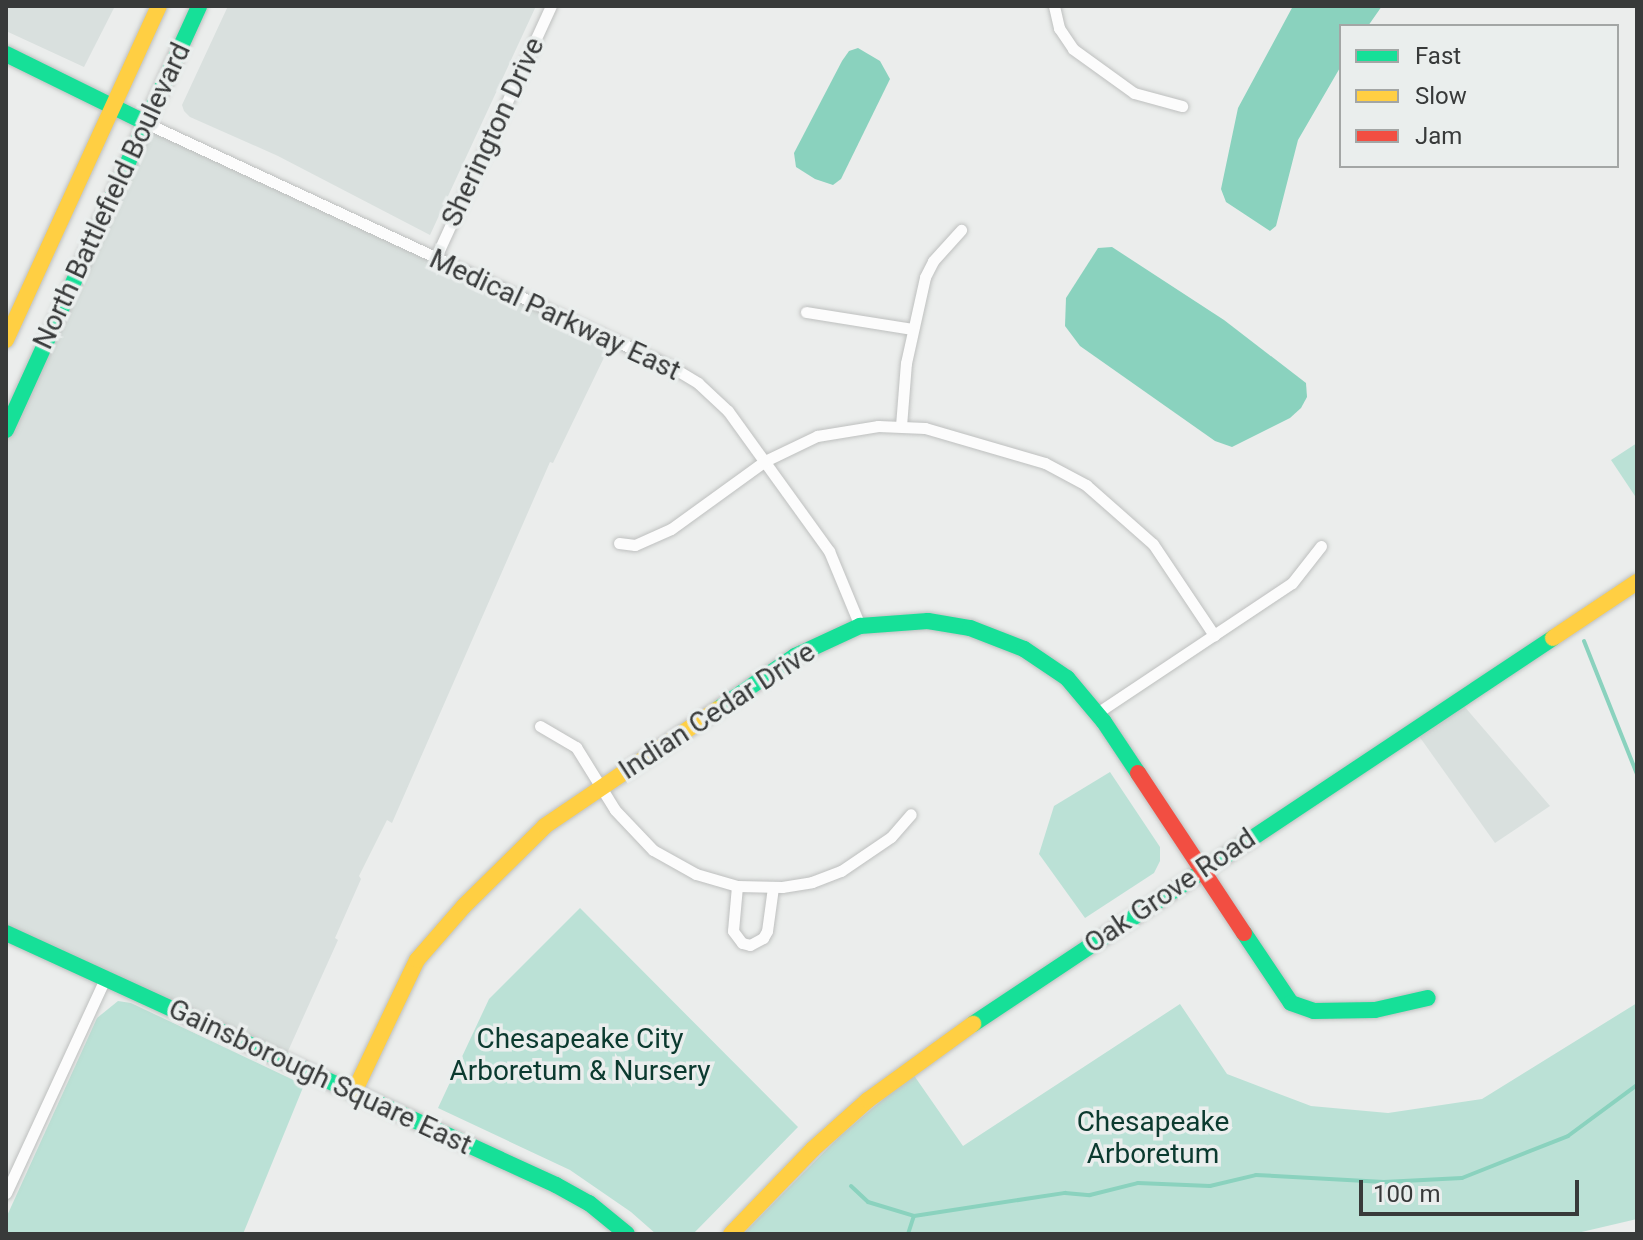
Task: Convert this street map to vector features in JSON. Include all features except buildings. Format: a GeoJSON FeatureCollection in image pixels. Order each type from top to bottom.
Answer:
{"type":"FeatureCollection","features":[{"type":"Feature","properties":{"kind":"street","name":"North Battlefield Boulevard"},"geometry":{"type":"LineString","coordinates":[[6,340],[159,6]]}},
{"type":"Feature","properties":{"kind":"street","name":"North Battlefield Boulevard"},"geometry":{"type":"LineString","coordinates":[[6,430],[199,6]]}},
{"type":"Feature","properties":{"kind":"street","name":"Sherington Drive"},"geometry":{"type":"LineString","coordinates":[[435,259],[551,6]]}},
{"type":"Feature","properties":{"kind":"street"},"geometry":{"type":"LineString","coordinates":[[1054,6],[1059,28],[1073,49],[1134,93],[1182,106]]}},
{"type":"Feature","properties":{"kind":"street"},"geometry":{"type":"LineString","coordinates":[[6,54],[146,123]]}},
{"type":"Feature","properties":{"kind":"street","name":"Medical Parkway East"},"geometry":{"type":"LineString","coordinates":[[146,123],[689,377],[717,397],[829,551],[860,626]]}},
{"type":"Feature","properties":{"kind":"street"},"geometry":{"type":"LineString","coordinates":[[901,426],[912,329],[925,277],[933,261],[961,230]]}},
{"type":"Feature","properties":{"kind":"street"},"geometry":{"type":"LineString","coordinates":[[806,312],[912,329]]}},
{"type":"Feature","properties":{"kind":"street"},"geometry":{"type":"LineString","coordinates":[[619,543],[635,545],[671,529],[765,461],[796,444],[843,430],[901,426],[925,428],[1045,463],[1086,485],[1153,544],[1214,635]]}},
{"type":"Feature","properties":{"kind":"street"},"geometry":{"type":"LineString","coordinates":[[1097,713],[1292,583],[1321,546]]}},
{"type":"Feature","properties":{"kind":"street","name":"Oak Grove Road"},"geometry":{"type":"LineString","coordinates":[[731,1234],[813,1149],[889,1083],[964,1028],[1637,582]]}},
{"type":"Feature","properties":{"kind":"street","name":"Indian Cedar Drive"},"geometry":{"type":"LineString","coordinates":[[354,1092],[417,960],[533,837],[601,786],[795,656],[860,626],[928,621],[956,624],[998,637],[1043,660],[1067,678],[1097,713],[1200,871],[1286,997],[1297,1007],[1314,1011],[1375,1010],[1428,998]]}},
{"type":"Feature","properties":{"kind":"street"},"geometry":{"type":"LineString","coordinates":[[540,726],[576,747],[628,826],[653,850],[696,874],[737,886],[773,887],[812,882],[841,871],[891,837],[911,814]]}},
{"type":"Feature","properties":{"kind":"street"},"geometry":{"type":"LineString","coordinates":[[737,886],[733,931],[742,943],[750,945],[763,938],[767,931],[773,887]]}},
{"type":"Feature","properties":{"kind":"street","name":"Gainsborough Square East"},"geometry":{"type":"LineString","coordinates":[[6,933],[571,1193],[627,1234]]}},
{"type":"Feature","properties":{"kind":"street"},"geometry":{"type":"LineString","coordinates":[[6,1193],[105,979]]}},
{"type":"Feature","properties":{"kind":"shaded area"},"geometry":{"type":"Polygon","coordinates":[[[6,6],[115,6],[84,67],[6,31],[6,6]]]}},
{"type":"Feature","properties":{"kind":"shaded area"},"geometry":{"type":"Polygon","coordinates":[[[228,6],[536,6],[430,235],[278,156],[190,117],[184,111],[182,105],[228,6]]]}},
{"type":"Feature","properties":{"kind":"shaded area"},"geometry":{"type":"Polygon","coordinates":[[[1293,6],[1382,6],[1369,24],[1339,24],[1339,69],[1298,140],[1276,226],[1270,231],[1226,202],[1221,189],[1238,108],[1293,6]]]}},
{"type":"Feature","properties":{"kind":"shaded area"},"geometry":{"type":"Polygon","coordinates":[[[858,48],[880,61],[890,79],[841,179],[833,185],[815,179],[796,167],[794,153],[842,61],[849,51],[858,48]]]}},
{"type":"Feature","properties":{"kind":"shaded area"},"geometry":{"type":"Polygon","coordinates":[[[146,123],[612,341],[553,463],[550,462],[392,823],[387,820],[359,876],[361,879],[335,938],[338,940],[284,1060],[6,933],[6,428],[146,123]]]}},
{"type":"Feature","properties":{"kind":"shaded area"},"geometry":{"type":"Polygon","coordinates":[[[1112,247],[1224,320],[1306,383],[1307,397],[1301,408],[1290,418],[1232,447],[1215,441],[1080,346],[1065,326],[1066,298],[1098,248],[1112,247]]]}},
{"type":"Feature","properties":{"kind":"shaded area"},"geometry":{"type":"Polygon","coordinates":[[[1464,706],[1550,806],[1495,843],[1419,736],[1464,706]]]}},
{"type":"Feature","properties":{"kind":"green space"},"geometry":{"type":"Polygon","coordinates":[[[1637,443],[1637,499],[1611,460],[1637,443]]]}},
{"type":"Feature","properties":{"kind":"green space"},"geometry":{"type":"Polygon","coordinates":[[[1110,772],[1160,847],[1160,861],[1154,873],[1085,918],[1039,854],[1054,806],[1110,772]]]}},
{"type":"Feature","properties":{"kind":"green space","name":"Chesapeake City Arboretum & Nursery"},"geometry":{"type":"Polygon","coordinates":[[[580,908],[798,1127],[693,1234],[656,1234],[631,1212],[570,1170],[438,1108],[489,999],[580,908]]]}},
{"type":"Feature","properties":{"kind":"green space"},"geometry":{"type":"Polygon","coordinates":[[[118,1001],[131,1003],[304,1085],[243,1234],[6,1234],[6,1218],[97,1018],[118,1001]]]}},
{"type":"Feature","properties":{"kind":"green space","name":"Chesapeake Arboretum"},"geometry":{"type":"Polygon","coordinates":[[[1637,1003],[1637,1219],[1573,1234],[743,1234],[841,1135],[913,1074],[963,1146],[1180,1004],[1227,1074],[1311,1106],[1388,1113],[1482,1099],[1637,1003]]]}},
{"type":"Feature","properties":{"kind":"waterway"},"geometry":{"type":"LineString","coordinates":[[1584,641],[1637,774]]}},
{"type":"Feature","properties":{"kind":"waterway"},"geometry":{"type":"LineString","coordinates":[[908,1234],[914,1216],[1065,1193],[1090,1195],[1138,1183],[1210,1186],[1256,1175],[1384,1182],[1462,1178],[1568,1136],[1637,1085]]}},
{"type":"Feature","properties":{"kind":"waterway"},"geometry":{"type":"LineString","coordinates":[[851,1186],[868,1202],[914,1216]]}},
{"type":"Feature","properties":{"kind":"traffic: fast"},"geometry":{"type":"LineString","coordinates":[[6,430],[199,6]]}},
{"type":"Feature","properties":{"kind":"traffic: fast"},"geometry":{"type":"LineString","coordinates":[[6,54],[146,123]]}},
{"type":"Feature","properties":{"kind":"traffic: fast"},"geometry":{"type":"LineString","coordinates":[[718,709],[795,656],[860,626],[928,621],[970,628],[1024,649],[1067,678],[1104,722],[1138,773]]}},
{"type":"Feature","properties":{"kind":"traffic: fast"},"geometry":{"type":"LineString","coordinates":[[973,1024],[1553,638]]}},
{"type":"Feature","properties":{"kind":"traffic: fast"},"geometry":{"type":"LineString","coordinates":[[6,933],[556,1185],[589,1203],[627,1234]]}},
{"type":"Feature","properties":{"kind":"traffic: fast"},"geometry":{"type":"LineString","coordinates":[[1244,933],[1291,1003],[1314,1011],[1375,1010],[1428,998]]}},
{"type":"Feature","properties":{"kind":"traffic: slow"},"geometry":{"type":"LineString","coordinates":[[6,340],[159,6]]}},
{"type":"Feature","properties":{"kind":"traffic: slow"},"geometry":{"type":"LineString","coordinates":[[1553,638],[1637,582]]}},
{"type":"Feature","properties":{"kind":"traffic: slow"},"geometry":{"type":"LineString","coordinates":[[354,1092],[417,960],[464,906],[545,826],[718,709]]}},
{"type":"Feature","properties":{"kind":"traffic: slow"},"geometry":{"type":"LineString","coordinates":[[731,1234],[813,1149],[868,1100],[973,1024]]}},
{"type":"Feature","properties":{"kind":"traffic: jam"},"geometry":{"type":"LineString","coordinates":[[1138,773],[1244,933]]}}]}
